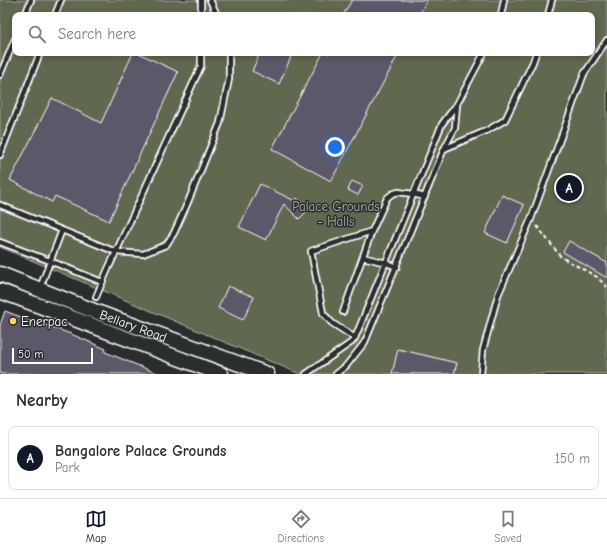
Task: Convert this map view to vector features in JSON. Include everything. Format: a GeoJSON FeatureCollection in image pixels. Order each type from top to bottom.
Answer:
{"type":"FeatureCollection","features":[{"type":"Feature","properties":{"kind":"main road","name":"Bellary Road"},"geometry":{"type":"LineString","coordinates":[[0,274],[267,374]]}},
{"type":"Feature","properties":{"kind":"main road","name":"Bellary Road"},"geometry":{"type":"LineString","coordinates":[[0,291],[221,374]]}},
{"type":"Feature","properties":{"kind":"lane"},"geometry":{"type":"LineString","coordinates":[[26,12],[31,0]]}},
{"type":"Feature","properties":{"kind":"lane"},"geometry":{"type":"LineString","coordinates":[[56,12],[61,0]]}},
{"type":"Feature","properties":{"kind":"lane"},"geometry":{"type":"LineString","coordinates":[[201,0],[201,12]]}},
{"type":"Feature","properties":{"kind":"lane"},"geometry":{"type":"LineString","coordinates":[[210,0],[216,12]]}},
{"type":"Feature","properties":{"kind":"lane"},"geometry":{"type":"LineString","coordinates":[[502,12],[504,0]]}},
{"type":"Feature","properties":{"kind":"lane"},"geometry":{"type":"LineString","coordinates":[[549,12],[552,0]]}},
{"type":"Feature","properties":{"kind":"lane"},"geometry":{"type":"LineString","coordinates":[[481,374],[483,350],[498,295],[531,219],[584,74],[607,40]]}},
{"type":"Feature","properties":{"kind":"lane"},"geometry":{"type":"LineString","coordinates":[[0,75],[12,45]]}},
{"type":"Feature","properties":{"kind":"lane"},"geometry":{"type":"LineString","coordinates":[[602,48],[607,49]]}},
{"type":"Feature","properties":{"kind":"lane"},"geometry":{"type":"LineString","coordinates":[[0,155],[39,56]]}},
{"type":"Feature","properties":{"kind":"lane"},"geometry":{"type":"LineString","coordinates":[[96,297],[201,66],[201,56]]}},
{"type":"Feature","properties":{"kind":"lane"},"geometry":{"type":"LineString","coordinates":[[0,205],[116,252],[143,254],[166,245],[174,233],[188,202],[220,123],[229,79],[229,56]]}},
{"type":"Feature","properties":{"kind":"lane"},"geometry":{"type":"LineString","coordinates":[[306,374],[352,342],[386,263],[442,124],[457,104],[482,56]]}},
{"type":"Feature","properties":{"kind":"lane"},"geometry":{"type":"LineString","coordinates":[[444,149],[488,130],[505,120],[535,56]]}},
{"type":"Feature","properties":{"kind":"lane"},"geometry":{"type":"LineString","coordinates":[[336,374],[346,366],[365,342],[397,267],[444,149],[455,128],[457,104]]}},
{"type":"Feature","properties":{"kind":"lane"},"geometry":{"type":"LineString","coordinates":[[343,312],[372,231],[387,198],[398,192],[425,197]]}},
{"type":"Feature","properties":{"kind":"lane"},"geometry":{"type":"LineString","coordinates":[[40,290],[62,230]]}},
{"type":"Feature","properties":{"kind":"lane"},"geometry":{"type":"LineString","coordinates":[[354,338],[332,323],[323,313],[312,251],[372,231]]}},
{"type":"Feature","properties":{"kind":"lane"},"geometry":{"type":"LineString","coordinates":[[0,242],[102,282]]}},
{"type":"Feature","properties":{"kind":"lane"},"geometry":{"type":"LineString","coordinates":[[363,257],[397,267]]}},
{"type":"Feature","properties":{"kind":"path"},"geometry":{"type":"LineString","coordinates":[[531,219],[561,257],[597,277],[607,287]]}},
{"type":"Feature","properties":{"kind":"green space","name":"Palace Grounds - Halls"},"geometry":{"type":"Polygon","coordinates":[[[0,0],[607,0],[607,374],[300,374],[0,247],[0,0]]]}},
{"type":"Feature","properties":{"kind":"building"},"geometry":{"type":"Polygon","coordinates":[[[352,0],[427,0],[421,12],[345,12],[352,0]]]}},
{"type":"Feature","properties":{"kind":"building"},"geometry":{"type":"Polygon","coordinates":[[[132,56],[144,56],[178,72],[109,221],[55,196],[52,202],[10,180],[52,98],[101,123],[132,56]]]}},
{"type":"Feature","properties":{"kind":"building"},"geometry":{"type":"Polygon","coordinates":[[[259,56],[291,57],[279,84],[252,71],[259,56]]]}},
{"type":"Feature","properties":{"kind":"building"},"geometry":{"type":"Polygon","coordinates":[[[321,56],[397,56],[331,181],[272,149],[321,56]]]}},
{"type":"Feature","properties":{"kind":"building"},"geometry":{"type":"Polygon","coordinates":[[[352,181],[363,186],[358,195],[348,190],[352,181]]]}},
{"type":"Feature","properties":{"kind":"building"},"geometry":{"type":"Polygon","coordinates":[[[260,184],[295,201],[297,198],[308,210],[299,219],[284,204],[266,240],[239,227],[260,184]]]}},
{"type":"Feature","properties":{"kind":"building"},"geometry":{"type":"Polygon","coordinates":[[[502,195],[524,205],[507,243],[485,233],[502,195]]]}},
{"type":"Feature","properties":{"kind":"building"},"geometry":{"type":"Polygon","coordinates":[[[569,241],[607,263],[607,278],[563,252],[569,241]]]}},
{"type":"Feature","properties":{"kind":"building"},"geometry":{"type":"Polygon","coordinates":[[[228,286],[254,297],[243,320],[218,308],[228,286]]]}},
{"type":"Feature","properties":{"kind":"building"},"geometry":{"type":"Polygon","coordinates":[[[5,311],[71,334],[106,349],[105,352],[159,374],[0,374],[0,325],[5,311]]]}},
{"type":"Feature","properties":{"kind":"building"},"geometry":{"type":"Polygon","coordinates":[[[398,349],[457,363],[454,374],[392,374],[398,349]]]}},
{"type":"Feature","properties":{"kind":"place","name":"Bangalore Palace Grounds"},"geometry":{"type":"Point","coordinates":[569,188]}},
{"type":"Feature","properties":{"kind":"place","name":"Enerpac"},"geometry":{"type":"Point","coordinates":[13,321]}}]}
